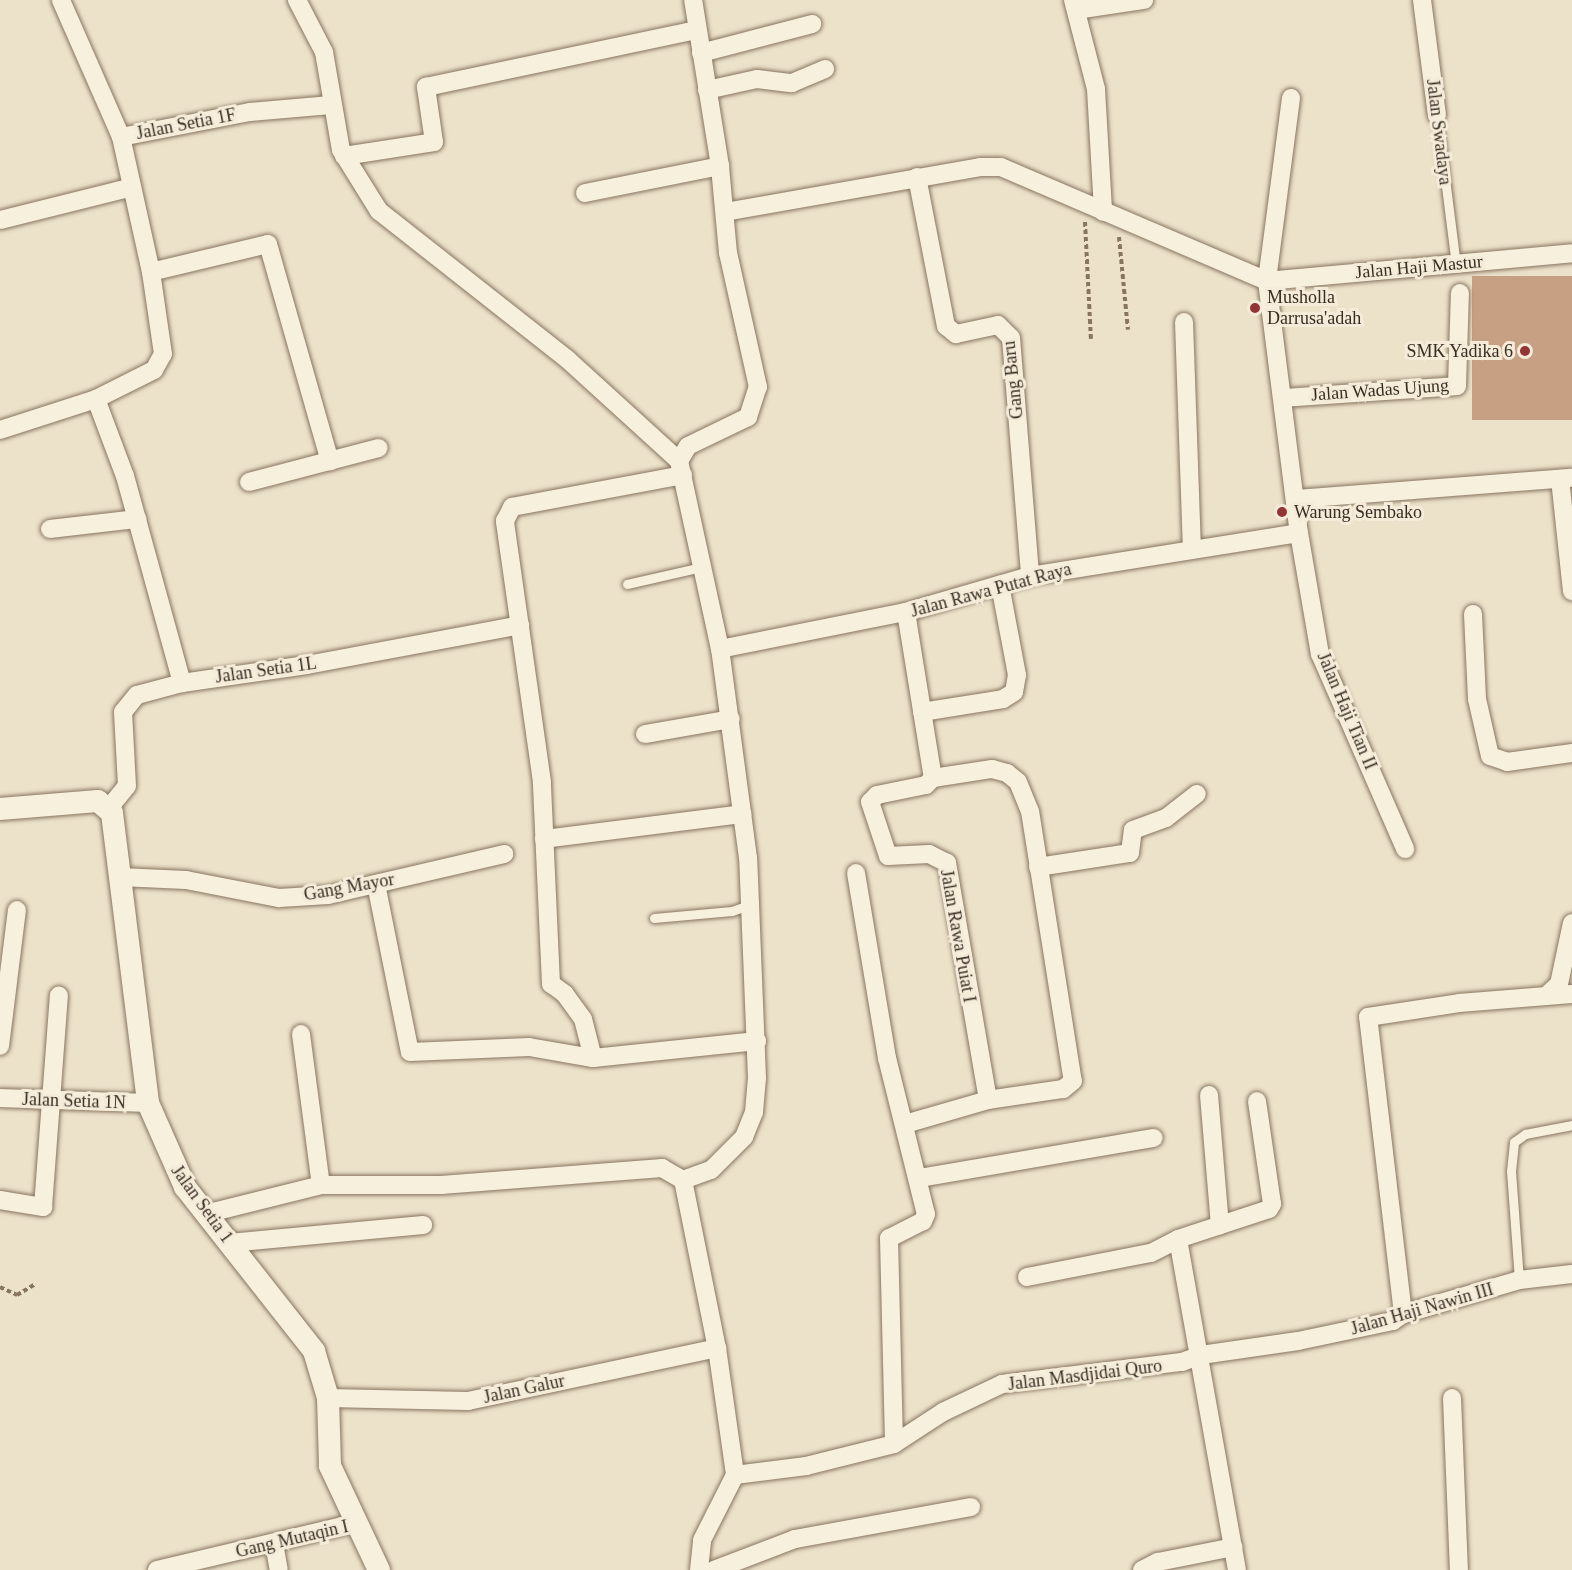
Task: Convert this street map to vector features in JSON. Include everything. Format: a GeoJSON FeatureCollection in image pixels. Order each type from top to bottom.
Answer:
{"type":"FeatureCollection","features":[{"type":"Feature","properties":{"kind":"street"},"geometry":{"type":"LineString","coordinates":[[61,0],[120,137]]}},
{"type":"Feature","properties":{"kind":"street"},"geometry":{"type":"LineString","coordinates":[[297,0],[324,52],[331,105],[344,156],[379,210],[567,359],[681,468]]}},
{"type":"Feature","properties":{"kind":"street"},"geometry":{"type":"LineString","coordinates":[[205,1214],[321,1185],[441,1185],[662,1168],[683,1179],[711,1170],[744,1137],[756,1100],[757,1041],[751,904],[731,720],[720,649],[681,468],[688,446],[748,417],[756,403],[757,379],[728,253],[720,166],[693,0]]}},
{"type":"Feature","properties":{"kind":"street"},"geometry":{"type":"LineString","coordinates":[[1110,215],[1096,89],[1075,5],[1144,0]]}},
{"type":"Feature","properties":{"kind":"street"},"geometry":{"type":"LineString","coordinates":[[1422,0],[1428,0]]}},
{"type":"Feature","properties":{"kind":"street","name":"Jalan Swadaya"},"geometry":{"type":"LineString","coordinates":[[1422,0],[1437,115]]}},
{"type":"Feature","properties":{"kind":"street"},"geometry":{"type":"LineString","coordinates":[[701,54],[812,24]]}},
{"type":"Feature","properties":{"kind":"street"},"geometry":{"type":"LineString","coordinates":[[344,156],[434,142],[426,87],[697,30]]}},
{"type":"Feature","properties":{"kind":"street"},"geometry":{"type":"LineString","coordinates":[[707,90],[757,79],[792,83],[825,69]]}},
{"type":"Feature","properties":{"kind":"street","name":"Jalan Haji Tian II"},"geometry":{"type":"LineString","coordinates":[[1291,98],[1267,280],[1299,532],[1320,654],[1405,849]]}},
{"type":"Feature","properties":{"kind":"street","name":"Jalan Setia 1F"},"geometry":{"type":"LineString","coordinates":[[96,399],[154,370],[161,362],[151,272],[120,137],[250,112],[331,105]]}},
{"type":"Feature","properties":{"kind":"street"},"geometry":{"type":"LineString","coordinates":[[585,193],[720,166]]}},
{"type":"Feature","properties":{"kind":"street"},"geometry":{"type":"LineString","coordinates":[[725,212],[917,177],[1001,167],[1267,280]]}},
{"type":"Feature","properties":{"kind":"street","name":"Gang Baru"},"geometry":{"type":"LineString","coordinates":[[917,177],[946,326],[956,334],[998,325],[1011,338],[1030,576]]}},
{"type":"Feature","properties":{"kind":"street"},"geometry":{"type":"LineString","coordinates":[[0,220],[132,187]]}},
{"type":"Feature","properties":{"kind":"street"},"geometry":{"type":"LineString","coordinates":[[151,272],[268,244],[330,461]]}},
{"type":"Feature","properties":{"kind":"street","name":"Jalan Haji Mastur"},"geometry":{"type":"LineString","coordinates":[[1267,280],[1572,253]]}},
{"type":"Feature","properties":{"kind":"street","name":"Jalan Wadas Ujung"},"geometry":{"type":"LineString","coordinates":[[1283,398],[1457,386],[1460,293]]}},
{"type":"Feature","properties":{"kind":"street"},"geometry":{"type":"LineString","coordinates":[[1184,322],[1192,546]]}},
{"type":"Feature","properties":{"kind":"street"},"geometry":{"type":"LineString","coordinates":[[0,430],[96,399],[137,519],[182,683]]}},
{"type":"Feature","properties":{"kind":"street"},"geometry":{"type":"LineString","coordinates":[[249,482],[379,448]]}},
{"type":"Feature","properties":{"kind":"street"},"geometry":{"type":"LineString","coordinates":[[593,1058],[583,1019],[565,994],[551,984],[542,783],[505,521],[512,507],[681,468]]}},
{"type":"Feature","properties":{"kind":"street"},"geometry":{"type":"LineString","coordinates":[[1296,499],[1566,479],[1572,591]]}},
{"type":"Feature","properties":{"kind":"street"},"geometry":{"type":"LineString","coordinates":[[50,529],[137,519]]}},
{"type":"Feature","properties":{"kind":"street","name":"Jalan Rawa Putat Raya"},"geometry":{"type":"LineString","coordinates":[[720,649],[906,612],[1030,576],[1192,546],[1299,532]]}},
{"type":"Feature","properties":{"kind":"street"},"geometry":{"type":"LineString","coordinates":[[922,712],[1003,699],[1014,692],[1017,675],[1000,585]]}},
{"type":"Feature","properties":{"kind":"street"},"geometry":{"type":"LineString","coordinates":[[906,612],[933,778]]}},
{"type":"Feature","properties":{"kind":"street"},"geometry":{"type":"LineString","coordinates":[[1473,614],[1477,699],[1490,756],[1507,762],[1572,753]]}},
{"type":"Feature","properties":{"kind":"street","name":"Jalan Setia 1L"},"geometry":{"type":"LineString","coordinates":[[109,808],[128,786],[123,738],[129,701],[182,683],[307,665],[520,625]]}},
{"type":"Feature","properties":{"kind":"street"},"geometry":{"type":"LineString","coordinates":[[645,734],[731,720]]}},
{"type":"Feature","properties":{"kind":"street","name":"Jalan Rawa Puiat I"},"geometry":{"type":"LineString","coordinates":[[992,769],[1007,773],[1018,782],[1030,811],[1073,1081],[1062,1089],[988,1100],[947,863],[929,854],[888,856],[870,802],[877,795],[926,785],[933,778],[992,769]]}},
{"type":"Feature","properties":{"kind":"street"},"geometry":{"type":"LineString","coordinates":[[1038,867],[1130,853],[1133,830],[1166,818],[1197,794]]}},
{"type":"Feature","properties":{"kind":"street"},"geometry":{"type":"LineString","coordinates":[[0,808],[98,801],[109,808]]}},
{"type":"Feature","properties":{"kind":"street","name":"Jalan Setia 1"},"geometry":{"type":"LineString","coordinates":[[109,808],[120,877],[148,1103],[171,1162],[205,1214],[300,1328],[324,1375],[328,1398],[330,1466],[379,1570]]}},
{"type":"Feature","properties":{"kind":"street"},"geometry":{"type":"LineString","coordinates":[[544,839],[742,814]]}},
{"type":"Feature","properties":{"kind":"street","name":"Gang Mayor"},"geometry":{"type":"LineString","coordinates":[[120,877],[186,880],[266,898],[328,895],[504,854]]}},
{"type":"Feature","properties":{"kind":"street"},"geometry":{"type":"LineString","coordinates":[[856,873],[887,1058],[919,1178],[925,1218],[889,1238],[894,1444]]}},
{"type":"Feature","properties":{"kind":"street"},"geometry":{"type":"LineString","coordinates":[[376,884],[410,1052],[529,1047],[593,1058],[757,1041]]}},
{"type":"Feature","properties":{"kind":"street"},"geometry":{"type":"LineString","coordinates":[[0,1046],[17,910]]}},
{"type":"Feature","properties":{"kind":"street"},"geometry":{"type":"LineString","coordinates":[[1545,996],[1559,984],[1572,923]]}},
{"type":"Feature","properties":{"kind":"street"},"geometry":{"type":"LineString","coordinates":[[1403,1314],[1368,1017],[1572,994]]}},
{"type":"Feature","properties":{"kind":"street"},"geometry":{"type":"LineString","coordinates":[[0,1200],[43,1207],[59,996]]}},
{"type":"Feature","properties":{"kind":"street"},"geometry":{"type":"LineString","coordinates":[[301,1034],[321,1185]]}},
{"type":"Feature","properties":{"kind":"street"},"geometry":{"type":"LineString","coordinates":[[1209,1095],[1220,1226]]}},
{"type":"Feature","properties":{"kind":"street","name":"Jalan Setia 1N"},"geometry":{"type":"LineString","coordinates":[[0,1098],[50,1103],[148,1103]]}},
{"type":"Feature","properties":{"kind":"street"},"geometry":{"type":"LineString","coordinates":[[904,1124],[988,1100]]}},
{"type":"Feature","properties":{"kind":"street"},"geometry":{"type":"LineString","coordinates":[[1028,1276],[1151,1254],[1178,1239],[1264,1211],[1272,1204],[1257,1101]]}},
{"type":"Feature","properties":{"kind":"street"},"geometry":{"type":"LineString","coordinates":[[919,1178],[1154,1138]]}},
{"type":"Feature","properties":{"kind":"street"},"geometry":{"type":"LineString","coordinates":[[683,1179],[717,1348],[735,1475],[702,1540],[699,1570]]}},
{"type":"Feature","properties":{"kind":"street"},"geometry":{"type":"LineString","coordinates":[[229,1243],[423,1225]]}},
{"type":"Feature","properties":{"kind":"street"},"geometry":{"type":"LineString","coordinates":[[1178,1239],[1201,1355],[1237,1570]]}},
{"type":"Feature","properties":{"kind":"street","name":"Jalan Haji Nawin III"},"geometry":{"type":"LineString","coordinates":[[1201,1355],[1298,1341],[1393,1321],[1403,1314],[1519,1280],[1572,1274]]}},
{"type":"Feature","properties":{"kind":"street","name":"Jalan Galur"},"geometry":{"type":"LineString","coordinates":[[328,1398],[402,1403],[468,1401],[717,1348]]}},
{"type":"Feature","properties":{"kind":"street","name":"Jalan Masdjidai Quro"},"geometry":{"type":"LineString","coordinates":[[735,1475],[806,1466],[894,1444],[943,1412],[1002,1384],[1182,1362],[1201,1355]]}},
{"type":"Feature","properties":{"kind":"street"},"geometry":{"type":"LineString","coordinates":[[1452,1398],[1459,1570]]}},
{"type":"Feature","properties":{"kind":"street"},"geometry":{"type":"LineString","coordinates":[[714,1570],[758,1562],[795,1539],[971,1507]]}},
{"type":"Feature","properties":{"kind":"street","name":"Gang Mutaqin I"},"geometry":{"type":"LineString","coordinates":[[156,1570],[356,1523]]}},
{"type":"Feature","properties":{"kind":"street"},"geometry":{"type":"LineString","coordinates":[[274,1543],[279,1570]]}},
{"type":"Feature","properties":{"kind":"street"},"geometry":{"type":"LineString","coordinates":[[1142,1570],[1158,1562],[1234,1547]]}},
{"type":"Feature","properties":{"kind":"lane","name":"Jalan Swadaya"},"geometry":{"type":"LineString","coordinates":[[1437,115],[1456,265]]}},
{"type":"Feature","properties":{"kind":"lane"},"geometry":{"type":"LineString","coordinates":[[627,584],[702,567]]}},
{"type":"Feature","properties":{"kind":"lane"},"geometry":{"type":"LineString","coordinates":[[654,918],[732,910],[751,904]]}},
{"type":"Feature","properties":{"kind":"lane"},"geometry":{"type":"LineString","coordinates":[[1519,1280],[1511,1153],[1514,1142],[1524,1134],[1572,1125]]}},
{"type":"Feature","properties":{"kind":"path"},"geometry":{"type":"LineString","coordinates":[[1084,203],[1092,339]]}},
{"type":"Feature","properties":{"kind":"path"},"geometry":{"type":"LineString","coordinates":[[1110,215],[1128,330]]}},
{"type":"Feature","properties":{"kind":"path"},"geometry":{"type":"LineString","coordinates":[[0,1287],[17,1295],[35,1284]]}},
{"type":"Feature","properties":{"kind":"building","name":"SMK Yadika 6"},"geometry":{"type":"Polygon","coordinates":[[[1472,276],[1572,276],[1572,420],[1472,420],[1472,276]]]}},
{"type":"Feature","properties":{"kind":"place","name":"Musholla Darrusa'adah"},"geometry":{"type":"Point","coordinates":[1255,308]}},
{"type":"Feature","properties":{"kind":"place","name":"SMK Yadika 6"},"geometry":{"type":"Point","coordinates":[1525,351]}},
{"type":"Feature","properties":{"kind":"place","name":"Warung Sembako"},"geometry":{"type":"Point","coordinates":[1282,512]}}]}
